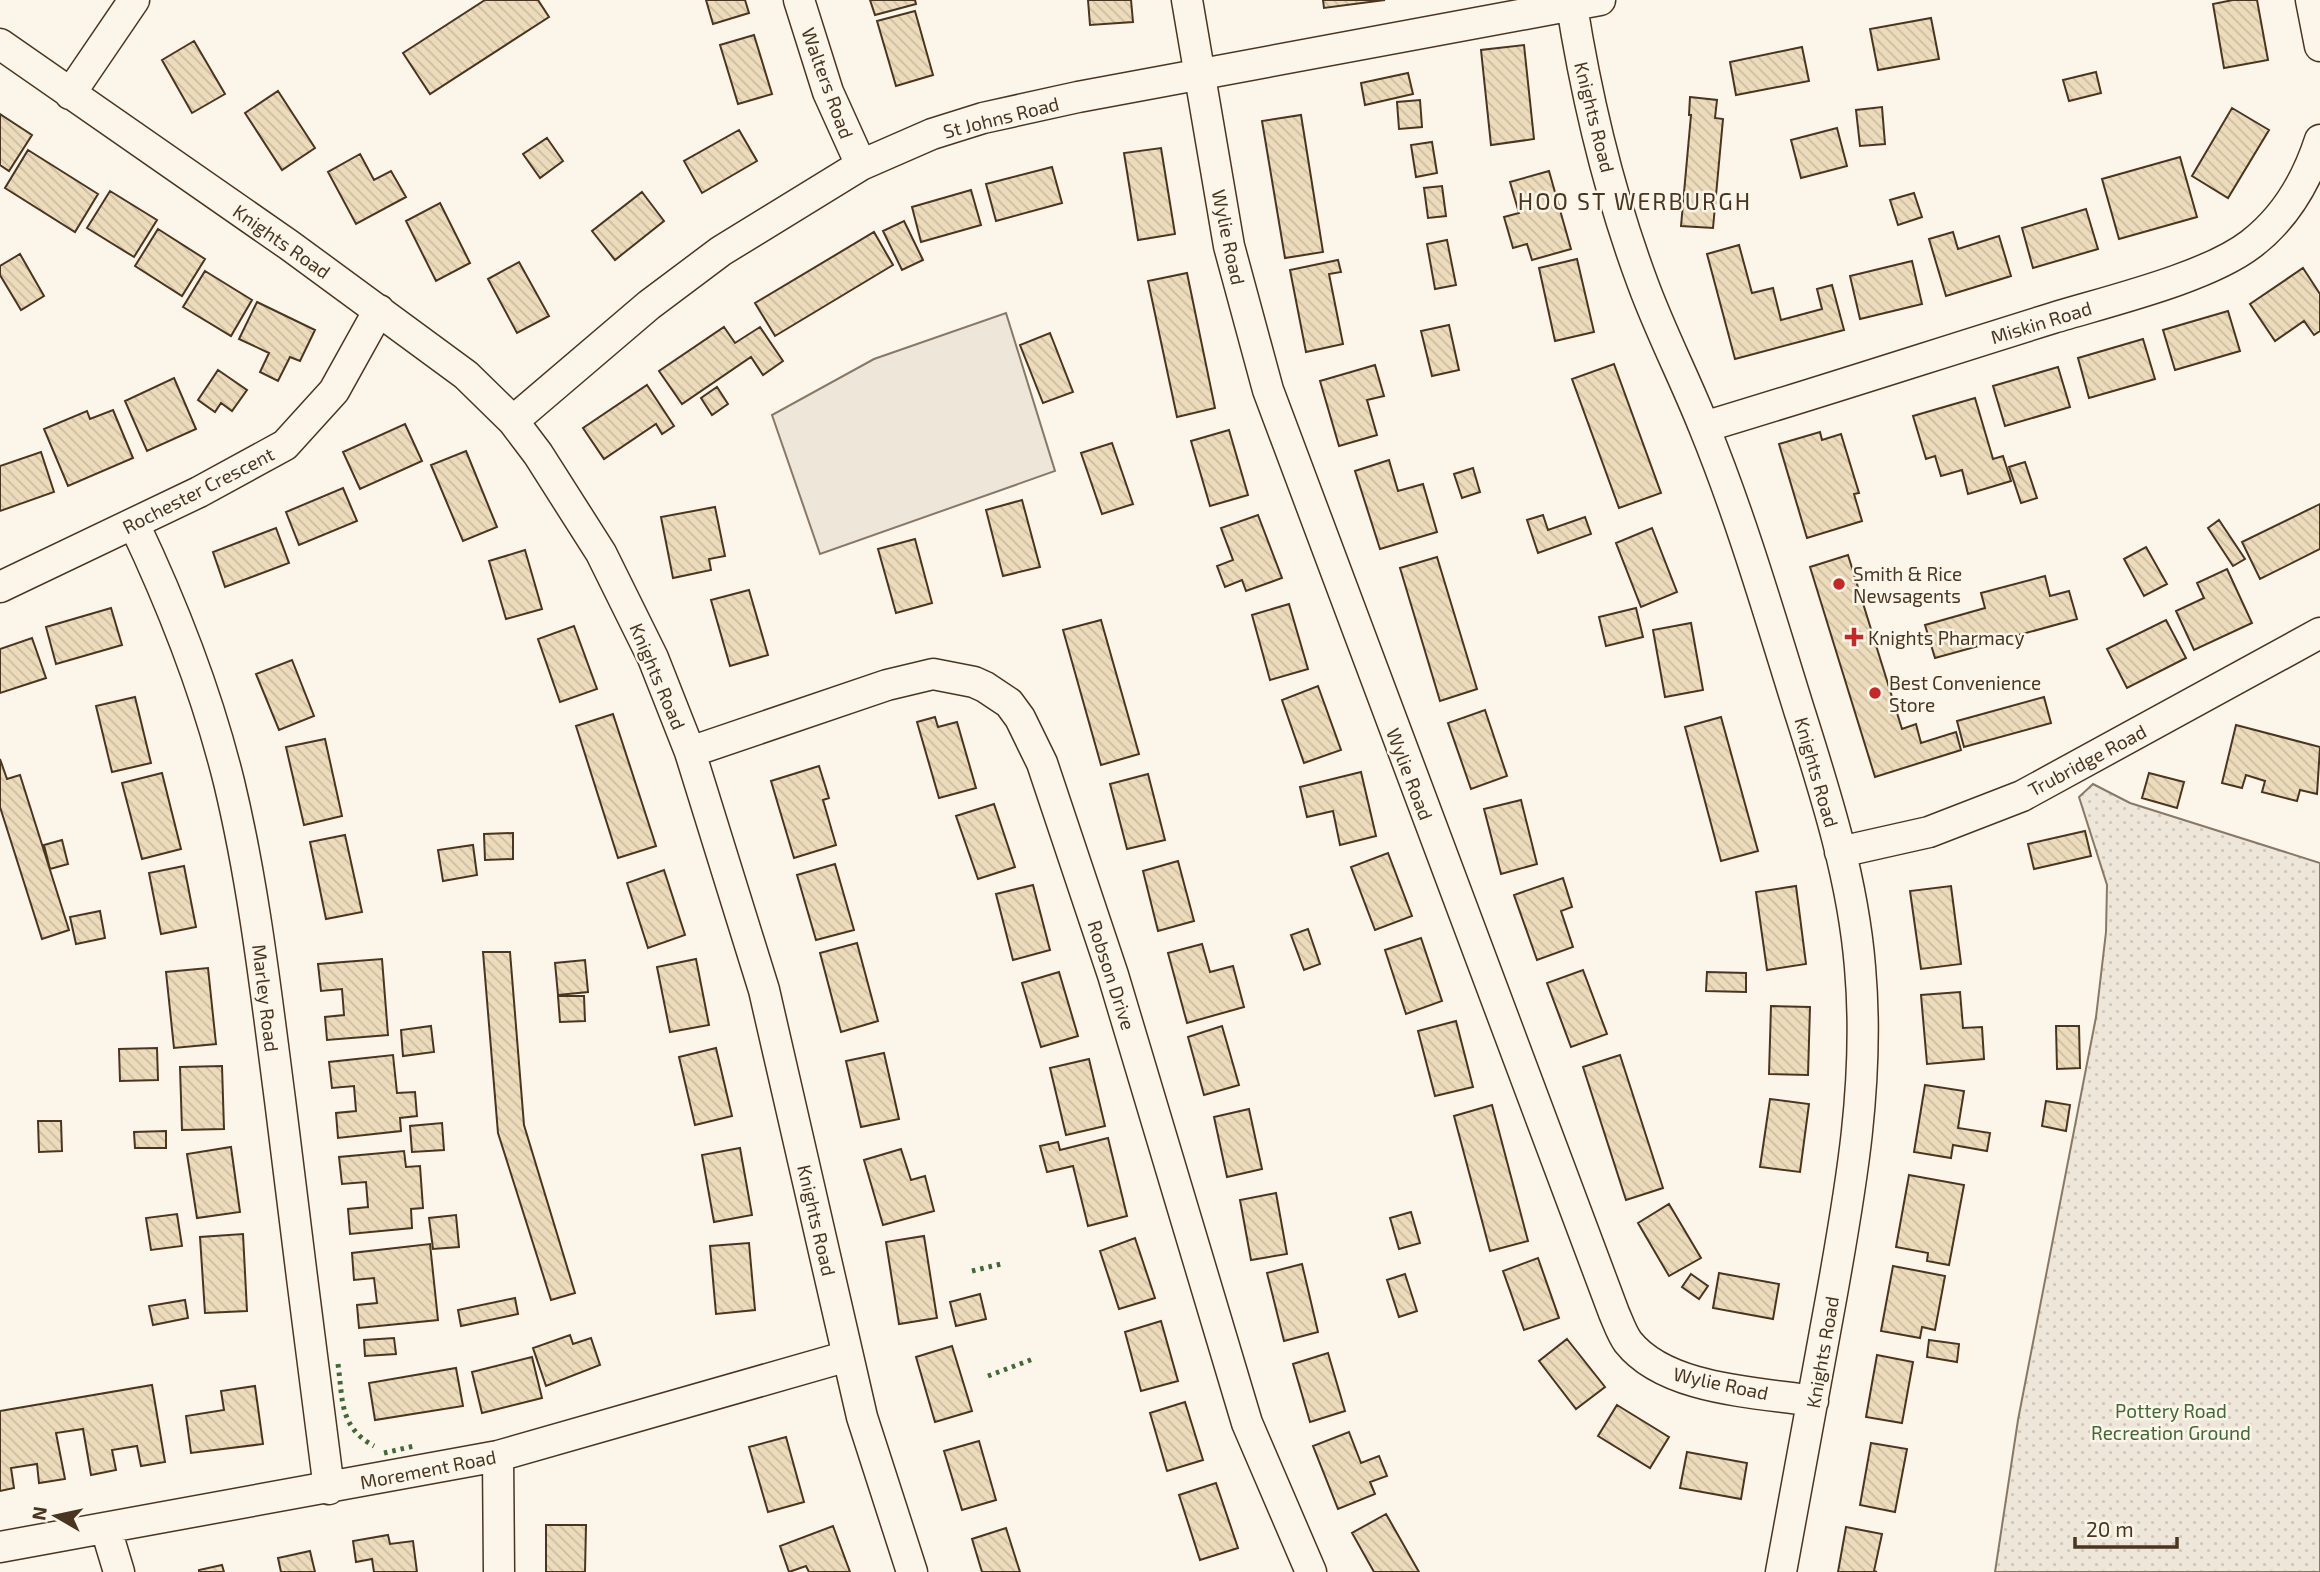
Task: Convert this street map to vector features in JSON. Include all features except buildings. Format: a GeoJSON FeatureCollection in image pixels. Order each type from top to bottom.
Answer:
{"type":"FeatureCollection","features":[{"type":"Feature","properties":{"kind":"street"},"geometry":{"type":"LineString","coordinates":[[70,94],[134,0]]}},
{"type":"Feature","properties":{"kind":"street","name":"Walters Road"},"geometry":{"type":"LineString","coordinates":[[799,0],[828,92],[861,166]]}},
{"type":"Feature","properties":{"kind":"street","name":"Wylie Road"},"geometry":{"type":"LineString","coordinates":[[1187,0],[1229,246],[1268,390],[1614,1313],[1627,1341],[1664,1371],[1693,1381],[1813,1401]]}},
{"type":"Feature","properties":{"kind":"street"},"geometry":{"type":"LineString","coordinates":[[2311,0],[2320,46]]}},
{"type":"Feature","properties":{"kind":"street","name":"Knights Road"},"geometry":{"type":"LineString","coordinates":[[1581,2],[1596,128],[1622,220],[1643,284],[1704,427],[1764,597],[1840,852],[1860,966],[1862,1088],[1852,1186],[1781,1572]]}},
{"type":"Feature","properties":{"kind":"street","name":"St Johns Road"},"geometry":{"type":"LineString","coordinates":[[513,421],[649,305],[721,251],[861,166],[932,134],[983,118],[1201,73],[1581,2]]}},
{"type":"Feature","properties":{"kind":"street","name":"Knights Road"},"geometry":{"type":"LineString","coordinates":[[0,44],[379,310],[466,375],[513,421],[538,454],[601,553],[653,658],[690,751],[764,989],[862,1417],[912,1572]]}},
{"type":"Feature","properties":{"kind":"street","name":"Miskin Road"},"geometry":{"type":"LineString","coordinates":[[1704,427],[2107,302],[2229,259],[2273,225],[2292,201],[2309,171],[2320,140]]}},
{"type":"Feature","properties":{"kind":"street","name":"Rochester Crescent"},"geometry":{"type":"LineString","coordinates":[[0,587],[134,524],[285,445],[334,391],[379,310]]}},
{"type":"Feature","properties":{"kind":"street","name":"Marley Road"},"geometry":{"type":"LineString","coordinates":[[134,524],[164,589],[194,667],[228,779],[242,836],[260,948],[328,1489]]}},
{"type":"Feature","properties":{"kind":"street","name":"Trubridge Road"},"geometry":{"type":"LineString","coordinates":[[1840,852],[1930,832],[2022,796],[2320,633]]}},
{"type":"Feature","properties":{"kind":"street","name":"Robson Drive"},"geometry":{"type":"LineString","coordinates":[[690,751],[887,685],[933,674],[974,681],[1009,703],[1020,718],[1042,763],[1113,975],[1247,1423],[1311,1572]]}},
{"type":"Feature","properties":{"kind":"street","name":"Morement Road"},"geometry":{"type":"LineString","coordinates":[[0,1547],[498,1456],[848,1356]]}},
{"type":"Feature","properties":{"kind":"street"},"geometry":{"type":"LineString","coordinates":[[498,1456],[499,1572]]}},
{"type":"Feature","properties":{"kind":"street"},"geometry":{"type":"LineString","coordinates":[[106,1529],[119,1572]]}},
{"type":"Feature","properties":{"kind":"green space"},"geometry":{"type":"Polygon","coordinates":[[[1006,313],[1055,471],[820,554],[772,415],[874,359],[1006,313]]]}},
{"type":"Feature","properties":{"kind":"green space","name":"Pottery Road Recreation Ground"},"geometry":{"type":"Polygon","coordinates":[[[2093,784],[2130,803],[2320,863],[2320,1572],[1995,1572],[2018,1420],[2096,1017],[2106,932],[2107,885],[2079,797],[2093,784]]]}},
{"type":"Feature","properties":{"kind":"hedge"},"geometry":{"type":"LineString","coordinates":[[972,1271],[1001,1264]]}},
{"type":"Feature","properties":{"kind":"hedge"},"geometry":{"type":"LineString","coordinates":[[988,1376],[1033,1359]]}},
{"type":"Feature","properties":{"kind":"hedge"},"geometry":{"type":"LineString","coordinates":[[338,1364],[342,1401],[349,1421],[354,1430],[374,1446]]}},
{"type":"Feature","properties":{"kind":"hedge"},"geometry":{"type":"LineString","coordinates":[[384,1453],[414,1446]]}},
{"type":"Feature","properties":{"kind":"place","name":"Smith & Rice Newsagents"},"geometry":{"type":"Point","coordinates":[1839,584]}},
{"type":"Feature","properties":{"kind":"place","name":"Knights Pharmacy"},"geometry":{"type":"Point","coordinates":[1854,637]}},
{"type":"Feature","properties":{"kind":"place","name":"Best Convenience Store"},"geometry":{"type":"Point","coordinates":[1875,693]}},
{"type":"Feature","properties":{"kind":"district","name":"HOO ST WERBURGH"},"geometry":{"type":"Point","coordinates":[1635,201]}}]}
